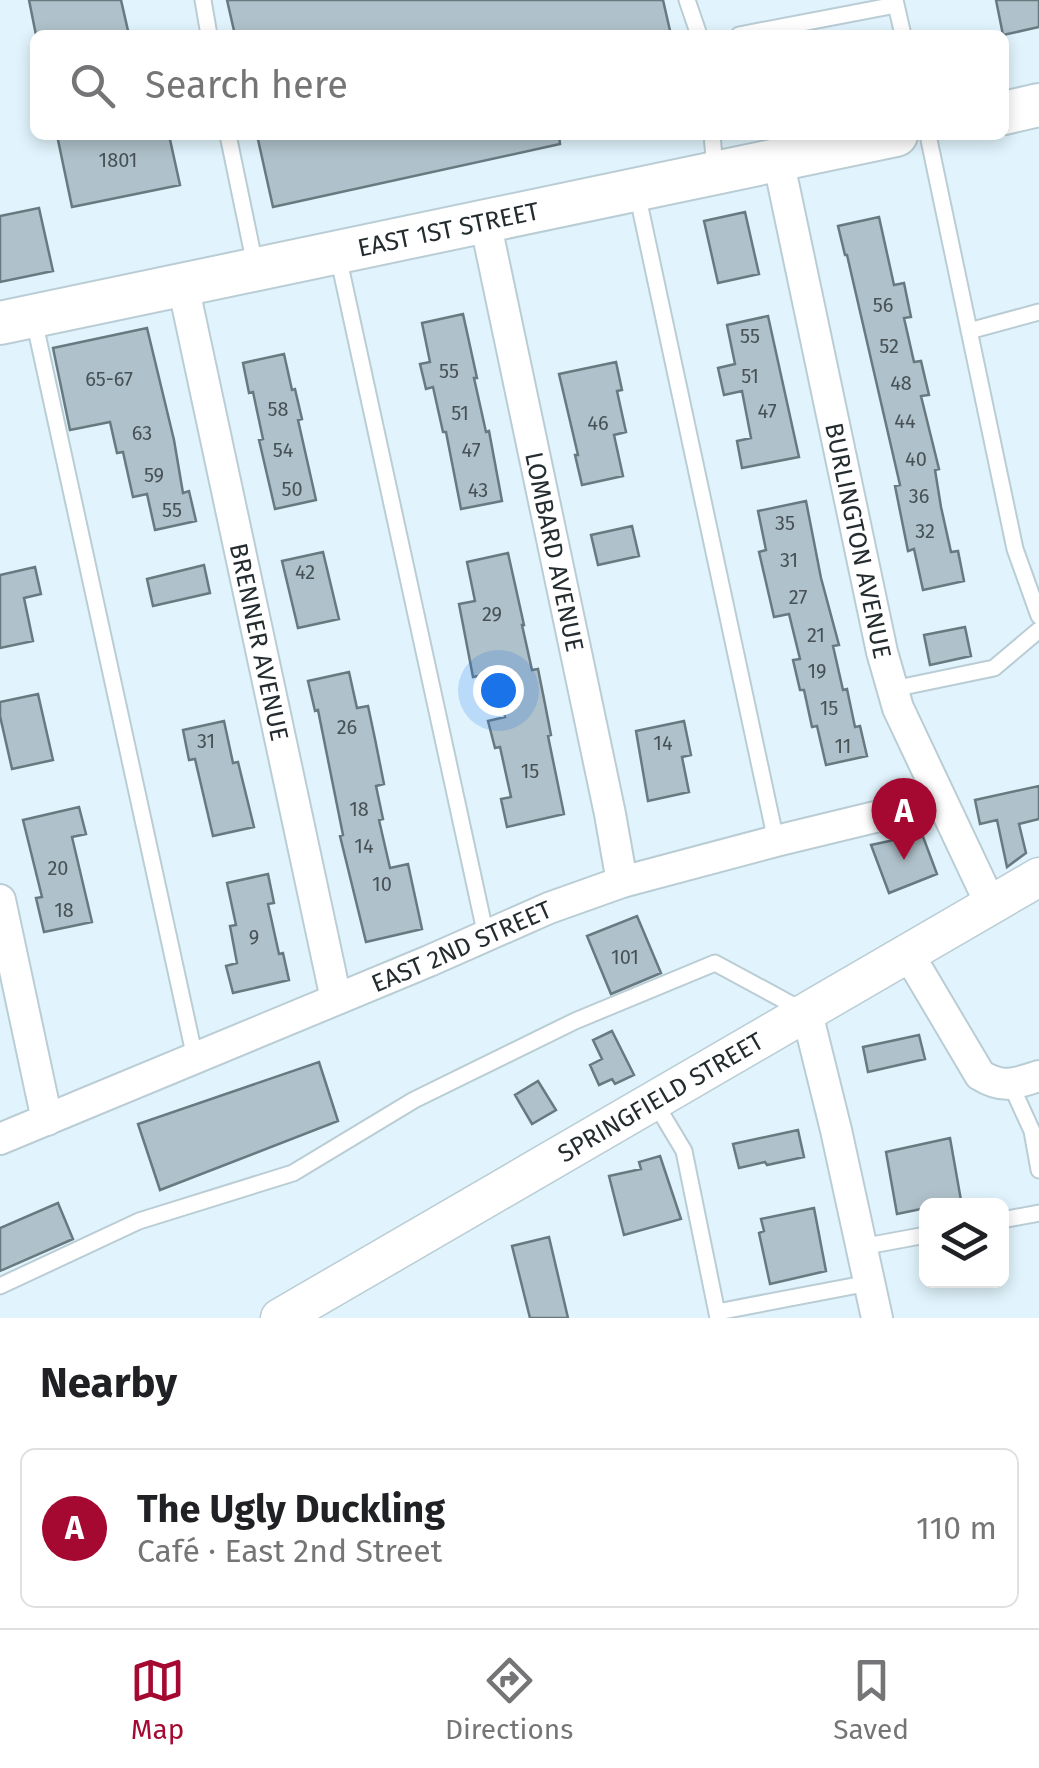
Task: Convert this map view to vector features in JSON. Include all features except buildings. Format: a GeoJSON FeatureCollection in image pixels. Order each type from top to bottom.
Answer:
{"type":"FeatureCollection","features":[{"type":"Feature","properties":{"kind":"main road"},"geometry":{"type":"LineString","coordinates":[[1009,112],[1039,106]]}},
{"type":"Feature","properties":{"kind":"main road","name":"EAST 1ST STREET"},"geometry":{"type":"LineString","coordinates":[[16,320],[637,189],[714,154],[778,159],[871,140]]}},
{"type":"Feature","properties":{"kind":"street","name":"BURLINGTON AVENUE"},"geometry":{"type":"LineString","coordinates":[[778,159],[882,652],[898,708],[992,905]]}},
{"type":"Feature","properties":{"kind":"street","name":"LOMBARD AVENUE"},"geometry":{"type":"LineString","coordinates":[[484,221],[622,882]]}},
{"type":"Feature","properties":{"kind":"street","name":"BRENNER AVENUE"},"geometry":{"type":"LineString","coordinates":[[182,285],[336,999]]}},
{"type":"Feature","properties":{"kind":"street","name":"EAST 2ND STREET"},"geometry":{"type":"LineString","coordinates":[[0,1139],[549,908],[622,882],[941,801]]}},
{"type":"Feature","properties":{"kind":"street","name":"SPRINGFIELD STREET"},"geometry":{"type":"LineString","coordinates":[[280,1318],[1039,877]]}},
{"type":"Feature","properties":{"kind":"street"},"geometry":{"type":"LineString","coordinates":[[0,900],[47,1120]]}},
{"type":"Feature","properties":{"kind":"street"},"geometry":{"type":"LineString","coordinates":[[906,955],[980,1075],[993,1083],[1025,1080]]}},
{"type":"Feature","properties":{"kind":"street"},"geometry":{"type":"LineString","coordinates":[[806,1012],[876,1318]]}},
{"type":"Feature","properties":{"kind":"lane"},"geometry":{"type":"LineString","coordinates":[[202,0],[208,30]]}},
{"type":"Feature","properties":{"kind":"lane"},"geometry":{"type":"LineString","coordinates":[[688,0],[697,30]]}},
{"type":"Feature","properties":{"kind":"lane"},"geometry":{"type":"LineString","coordinates":[[762,30],[895,2],[902,30]]}},
{"type":"Feature","properties":{"kind":"lane"},"geometry":{"type":"LineString","coordinates":[[229,140],[256,269]]}},
{"type":"Feature","properties":{"kind":"lane"},"geometry":{"type":"LineString","coordinates":[[929,140],[1014,549],[1039,616]]}},
{"type":"Feature","properties":{"kind":"lane"},"geometry":{"type":"LineString","coordinates":[[637,189],[776,840]]}},
{"type":"Feature","properties":{"kind":"lane"},"geometry":{"type":"LineString","coordinates":[[337,252],[486,936]]}},
{"type":"Feature","properties":{"kind":"lane"},"geometry":{"type":"LineString","coordinates":[[969,331],[1039,312]]}},
{"type":"Feature","properties":{"kind":"lane"},"geometry":{"type":"LineString","coordinates":[[16,320],[195,1058]]}},
{"type":"Feature","properties":{"kind":"lane"},"geometry":{"type":"LineString","coordinates":[[893,689],[994,668],[1039,630]]}},
{"type":"Feature","properties":{"kind":"lane"},"geometry":{"type":"LineString","coordinates":[[0,1286],[140,1221],[292,1174],[414,1100],[574,1020],[715,964],[806,1012]]}},
{"type":"Feature","properties":{"kind":"lane"},"geometry":{"type":"LineString","coordinates":[[1025,1080],[1039,1170]]}},
{"type":"Feature","properties":{"kind":"lane"},"geometry":{"type":"LineString","coordinates":[[654,1100],[684,1151],[717,1315],[869,1283]]}},
{"type":"Feature","properties":{"kind":"lane"},"geometry":{"type":"LineString","coordinates":[[1009,1219],[1039,1213]]}},
{"type":"Feature","properties":{"kind":"lane"},"geometry":{"type":"LineString","coordinates":[[861,1247],[919,1236]]}},
{"type":"Feature","properties":{"kind":"place","name":"The Ugly Duckling"},"geometry":{"type":"Point","coordinates":[904,860]}}]}
